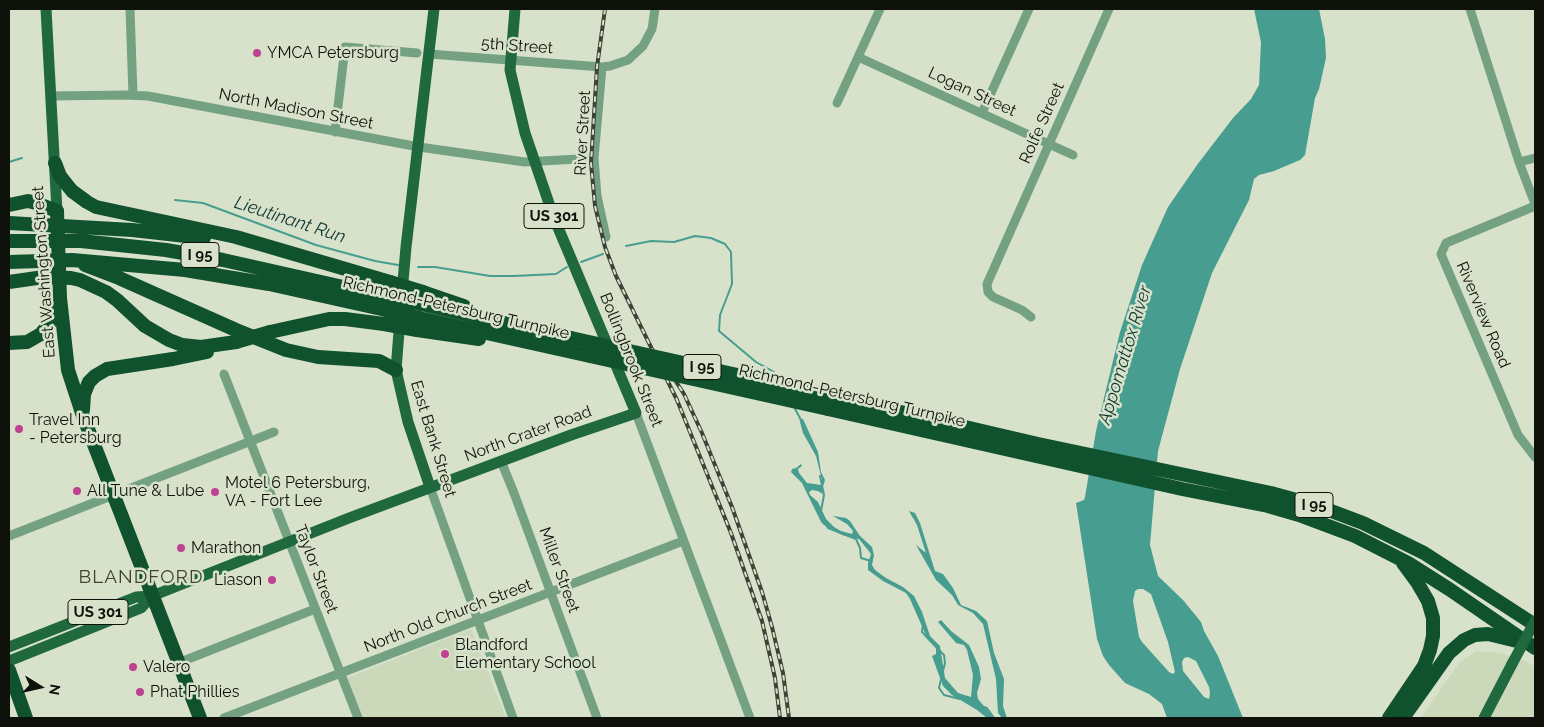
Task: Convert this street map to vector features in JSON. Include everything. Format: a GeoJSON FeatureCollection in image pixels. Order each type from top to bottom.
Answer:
{"type":"FeatureCollection","features":[{"type":"Feature","properties":{"kind":"highway"},"geometry":{"type":"LineString","coordinates":[[54,163],[60,176],[72,191],[96,207],[236,237],[390,282],[420,311],[384,324],[329,319],[270,332],[212,351],[167,360],[115,367],[100,372],[89,382],[86,388],[82,416]]}},
{"type":"Feature","properties":{"kind":"highway"},"geometry":{"type":"LineString","coordinates":[[14,203],[36,203],[57,211]]}},
{"type":"Feature","properties":{"kind":"highway","name":"East Washington Street"},"geometry":{"type":"LineString","coordinates":[[57,211],[60,298],[68,370],[82,416],[200,718]]}},
{"type":"Feature","properties":{"kind":"highway"},"geometry":{"type":"LineString","coordinates":[[9,223],[70,225],[180,235],[218,240],[303,257]]}},
{"type":"Feature","properties":{"kind":"highway","name":"Richmond-Petersburg Turnpike"},"geometry":{"type":"LineString","coordinates":[[9,241],[81,241],[166,250],[232,262],[387,304]]}},
{"type":"Feature","properties":{"kind":"highway"},"geometry":{"type":"LineString","coordinates":[[72,260],[119,278],[286,350],[318,357],[379,361],[396,370]]}},
{"type":"Feature","properties":{"kind":"highway","name":"Richmond-Petersburg Turnpike"},"geometry":{"type":"LineString","coordinates":[[9,262],[72,260],[130,264],[219,275],[387,304],[830,402],[1046,458],[1182,489],[1268,506],[1299,515],[1354,536],[1399,559],[1449,589],[1533,646]]}},
{"type":"Feature","properties":{"kind":"highway"},"geometry":{"type":"LineString","coordinates":[[9,282],[44,277],[80,280],[106,292],[145,326],[169,340],[189,346],[201,347],[236,342]]}},
{"type":"Feature","properties":{"kind":"highway"},"geometry":{"type":"LineString","coordinates":[[9,343],[27,342],[42,334],[51,320],[60,298]]}},
{"type":"Feature","properties":{"kind":"highway","name":"Richmond-Petersburg Turnpike"},"geometry":{"type":"LineString","coordinates":[[420,311],[529,328],[570,344],[590,356],[830,402],[1272,493],[1318,506],[1363,523],[1410,545],[1441,562],[1535,625]]}},
{"type":"Feature","properties":{"kind":"highway"},"geometry":{"type":"LineString","coordinates":[[1389,718],[1424,666],[1433,636],[1433,618],[1428,601],[1417,582],[1399,559]]}},
{"type":"Feature","properties":{"kind":"highway"},"geometry":{"type":"LineString","coordinates":[[1516,612],[1535,620]]}},
{"type":"Feature","properties":{"kind":"highway"},"geometry":{"type":"LineString","coordinates":[[1403,718],[1449,653],[1464,640],[1475,635],[1488,634],[1533,646]]}},
{"type":"Feature","properties":{"kind":"highway"},"geometry":{"type":"LineString","coordinates":[[9,670],[26,718]]}},
{"type":"Feature","properties":{"kind":"main road","name":"East Washington Street"},"geometry":{"type":"LineString","coordinates":[[46,9],[57,211]]}},
{"type":"Feature","properties":{"kind":"main road","name":"East Bank Street"},"geometry":{"type":"LineString","coordinates":[[430,487],[408,422],[396,370],[406,247],[434,9]]}},
{"type":"Feature","properties":{"kind":"main road","name":"Bollingbrook Street"},"geometry":{"type":"LineString","coordinates":[[515,9],[510,70],[523,124],[554,218],[636,413]]}},
{"type":"Feature","properties":{"kind":"main road","name":"North Crater Road"},"geometry":{"type":"LineString","coordinates":[[152,596],[430,487],[636,413]]}},
{"type":"Feature","properties":{"kind":"main road","name":"US 301"},"geometry":{"type":"LineString","coordinates":[[9,647],[136,597],[152,596]]}},
{"type":"Feature","properties":{"kind":"main road","name":"US 301"},"geometry":{"type":"LineString","coordinates":[[9,661],[141,608],[152,596]]}},
{"type":"Feature","properties":{"kind":"main road"},"geometry":{"type":"LineString","coordinates":[[1484,718],[1535,620]]}},
{"type":"Feature","properties":{"kind":"street"},"geometry":{"type":"LineString","coordinates":[[130,9],[134,95]]}},
{"type":"Feature","properties":{"kind":"street"},"geometry":{"type":"LineString","coordinates":[[602,67],[619,64],[628,60],[637,52],[648,38],[652,29],[655,9]]}},
{"type":"Feature","properties":{"kind":"street"},"geometry":{"type":"LineString","coordinates":[[837,103],[880,9]]}},
{"type":"Feature","properties":{"kind":"street"},"geometry":{"type":"LineString","coordinates":[[982,113],[1029,9]]}},
{"type":"Feature","properties":{"kind":"street","name":"Rolfe Street"},"geometry":{"type":"LineString","coordinates":[[1031,317],[1022,310],[993,297],[988,292],[987,284],[1109,9]]}},
{"type":"Feature","properties":{"kind":"street"},"geometry":{"type":"LineString","coordinates":[[1470,9],[1519,162],[1535,205]]}},
{"type":"Feature","properties":{"kind":"street"},"geometry":{"type":"LineString","coordinates":[[335,132],[345,47],[416,53]]}},
{"type":"Feature","properties":{"kind":"street","name":"5th Street"},"geometry":{"type":"LineString","coordinates":[[429,54],[602,67]]}},
{"type":"Feature","properties":{"kind":"street","name":"Logan Street"},"geometry":{"type":"LineString","coordinates":[[858,57],[1073,155]]}},
{"type":"Feature","properties":{"kind":"street","name":"River Street"},"geometry":{"type":"LineString","coordinates":[[602,67],[597,116],[595,175],[597,196],[606,237]]}},
{"type":"Feature","properties":{"kind":"street","name":"North Madison Street"},"geometry":{"type":"LineString","coordinates":[[51,96],[148,96],[419,147],[535,162],[578,159]]}},
{"type":"Feature","properties":{"kind":"street"},"geometry":{"type":"LineString","coordinates":[[1519,162],[1535,158]]}},
{"type":"Feature","properties":{"kind":"street","name":"Riverview Road"},"geometry":{"type":"LineString","coordinates":[[1535,205],[1446,243],[1441,254],[1518,435],[1535,457]]}},
{"type":"Feature","properties":{"kind":"street","name":"Taylor Street"},"geometry":{"type":"LineString","coordinates":[[224,374],[358,718]]}},
{"type":"Feature","properties":{"kind":"street","name":"Bollingbrook Street"},"geometry":{"type":"LineString","coordinates":[[636,413],[750,718]]}},
{"type":"Feature","properties":{"kind":"street"},"geometry":{"type":"LineString","coordinates":[[9,536],[274,432]]}},
{"type":"Feature","properties":{"kind":"street","name":"Miller Street"},"geometry":{"type":"LineString","coordinates":[[501,461],[597,718]]}},
{"type":"Feature","properties":{"kind":"street","name":"East Bank Street"},"geometry":{"type":"LineString","coordinates":[[430,487],[513,718]]}},
{"type":"Feature","properties":{"kind":"street","name":"North Old Church Street"},"geometry":{"type":"LineString","coordinates":[[224,718],[683,541]]}},
{"type":"Feature","properties":{"kind":"street"},"geometry":{"type":"LineString","coordinates":[[178,663],[315,609]]}},
{"type":"Feature","properties":{"kind":"shaded area","name":"Blandford Elementary School"},"geometry":{"type":"Polygon","coordinates":[[[471,629],[506,718],[362,718],[347,678],[471,629]]]}},
{"type":"Feature","properties":{"kind":"shaded area"},"geometry":{"type":"Polygon","coordinates":[[[1476,651],[1500,653],[1528,662],[1535,667],[1535,718],[1421,718],[1459,663],[1476,651]]]}},
{"type":"Feature","properties":{"kind":"water","name":"Appomattox River"},"geometry":{"type":"Polygon","coordinates":[[[1254,9],[1319,9],[1325,39],[1326,58],[1315,98],[1305,155],[1300,160],[1259,175],[1254,179],[1249,200],[1212,273],[1180,369],[1158,451],[1150,545],[1158,576],[1183,600],[1201,622],[1218,656],[1243,718],[1167,718],[1162,704],[1149,694],[1125,683],[1103,656],[1097,639],[1076,503],[1084,500],[1085,497],[1096,431],[1120,332],[1142,265],[1168,207],[1233,118],[1251,99],[1259,85],[1261,42],[1254,9]],[[1143,589],[1135,591],[1133,601],[1139,637],[1169,672],[1173,674],[1175,672],[1168,642],[1151,594],[1143,589]],[[1188,657],[1184,658],[1182,662],[1183,671],[1204,697],[1209,699],[1209,687],[1196,661],[1188,657]]]}},
{"type":"Feature","properties":{"kind":"water"},"geometry":{"type":"Polygon","coordinates":[[[799,418],[803,419],[818,452],[821,472],[825,480],[822,490],[823,494],[812,490],[809,492],[810,495],[818,502],[826,519],[834,527],[852,534],[853,531],[847,524],[833,516],[846,518],[850,521],[860,536],[872,547],[874,555],[872,565],[875,570],[914,596],[930,636],[940,646],[945,678],[958,693],[971,697],[973,675],[967,650],[964,645],[956,643],[938,622],[941,620],[951,631],[969,645],[979,667],[981,679],[977,693],[978,699],[994,718],[987,718],[952,695],[943,686],[932,656],[936,654],[936,646],[928,640],[910,599],[906,593],[883,581],[868,570],[871,554],[859,539],[842,535],[821,522],[802,483],[791,472],[792,469],[801,464],[802,466],[798,469],[799,473],[807,483],[821,485],[822,480],[816,456],[803,433],[799,418]]]}},
{"type":"Feature","properties":{"kind":"water"},"geometry":{"type":"Polygon","coordinates":[[[909,511],[915,513],[920,523],[935,571],[943,574],[953,588],[961,605],[976,611],[987,621],[994,653],[1004,679],[1003,706],[1007,718],[1002,718],[998,713],[996,679],[983,624],[973,613],[958,605],[952,595],[936,580],[916,545],[926,553],[917,525],[909,511]]]}},
{"type":"Feature","properties":{"kind":"waterway","name":"Lieutinant Run"},"geometry":{"type":"LineString","coordinates":[[9,162],[22,158]]}},
{"type":"Feature","properties":{"kind":"waterway","name":"Lieutinant Run"},"geometry":{"type":"LineString","coordinates":[[175,200],[203,203],[316,245],[375,261],[398,265]]}},
{"type":"Feature","properties":{"kind":"waterway","name":"Lieutinant Run"},"geometry":{"type":"LineString","coordinates":[[626,246],[651,241],[674,242],[695,236],[711,238],[725,244],[731,252],[732,284],[720,315],[719,331],[756,362],[774,372],[777,377]]}},
{"type":"Feature","properties":{"kind":"waterway","name":"Lieutinant Run"},"geometry":{"type":"LineString","coordinates":[[581,262],[603,254]]}},
{"type":"Feature","properties":{"kind":"waterway","name":"Lieutinant Run"},"geometry":{"type":"LineString","coordinates":[[418,267],[435,267],[490,276],[556,274],[567,267]]}},
{"type":"Feature","properties":{"kind":"waterway","name":"Lieutinant Run"},"geometry":{"type":"LineString","coordinates":[[794,407],[800,418]]}},
{"type":"Feature","properties":{"kind":"waterway","name":"Lieutinant Run"},"geometry":{"type":"LineString","coordinates":[[820,476],[824,495],[821,511]]}},
{"type":"Feature","properties":{"kind":"waterway","name":"Lieutinant Run"},"geometry":{"type":"LineString","coordinates":[[826,525],[828,528],[856,539],[860,548],[861,558],[871,561]]}},
{"type":"Feature","properties":{"kind":"waterway","name":"Lieutinant Run"},"geometry":{"type":"LineString","coordinates":[[923,624],[922,632],[937,648]]}},
{"type":"Feature","properties":{"kind":"waterway","name":"Lieutinant Run"},"geometry":{"type":"LineString","coordinates":[[940,651],[944,655],[945,663],[942,675]]}},
{"type":"Feature","properties":{"kind":"waterway","name":"Lieutinant Run"},"geometry":{"type":"LineString","coordinates":[[941,679],[939,688],[944,695],[960,699]]}},
{"type":"Feature","properties":{"kind":"waterway","name":"Lieutinant Run"},"geometry":{"type":"LineString","coordinates":[[984,707],[987,708],[994,718]]}},
{"type":"Feature","properties":{"kind":"railway"},"geometry":{"type":"LineString","coordinates":[[605,9],[597,67],[591,163],[595,206],[605,247],[616,276],[677,400],[731,533],[762,621],[775,678],[780,718]]}},
{"type":"Feature","properties":{"kind":"railway"},"geometry":{"type":"LineString","coordinates":[[673,377],[684,394],[702,433],[732,507],[762,592],[783,673],[789,718]]}},
{"type":"Feature","properties":{"kind":"place","name":"YMCA Petersburg"},"geometry":{"type":"Point","coordinates":[257,53]}},
{"type":"Feature","properties":{"kind":"place","name":"Travel Inn - Petersburg"},"geometry":{"type":"Point","coordinates":[19,429]}},
{"type":"Feature","properties":{"kind":"place","name":"All Tune & Lube"},"geometry":{"type":"Point","coordinates":[77,491]}},
{"type":"Feature","properties":{"kind":"place","name":"Motel 6 Petersburg, VA - Fort Lee"},"geometry":{"type":"Point","coordinates":[215,492]}},
{"type":"Feature","properties":{"kind":"place","name":"Marathon"},"geometry":{"type":"Point","coordinates":[181,548]}},
{"type":"Feature","properties":{"kind":"place","name":"Liason"},"geometry":{"type":"Point","coordinates":[272,580]}},
{"type":"Feature","properties":{"kind":"place","name":"Blandford Elementary School"},"geometry":{"type":"Point","coordinates":[445,654]}},
{"type":"Feature","properties":{"kind":"place","name":"Valero"},"geometry":{"type":"Point","coordinates":[133,667]}},
{"type":"Feature","properties":{"kind":"place","name":"Phat Phillies"},"geometry":{"type":"Point","coordinates":[140,692]}},
{"type":"Feature","properties":{"kind":"district","name":"BLANDFORD"},"geometry":{"type":"Point","coordinates":[141,577]}}]}
